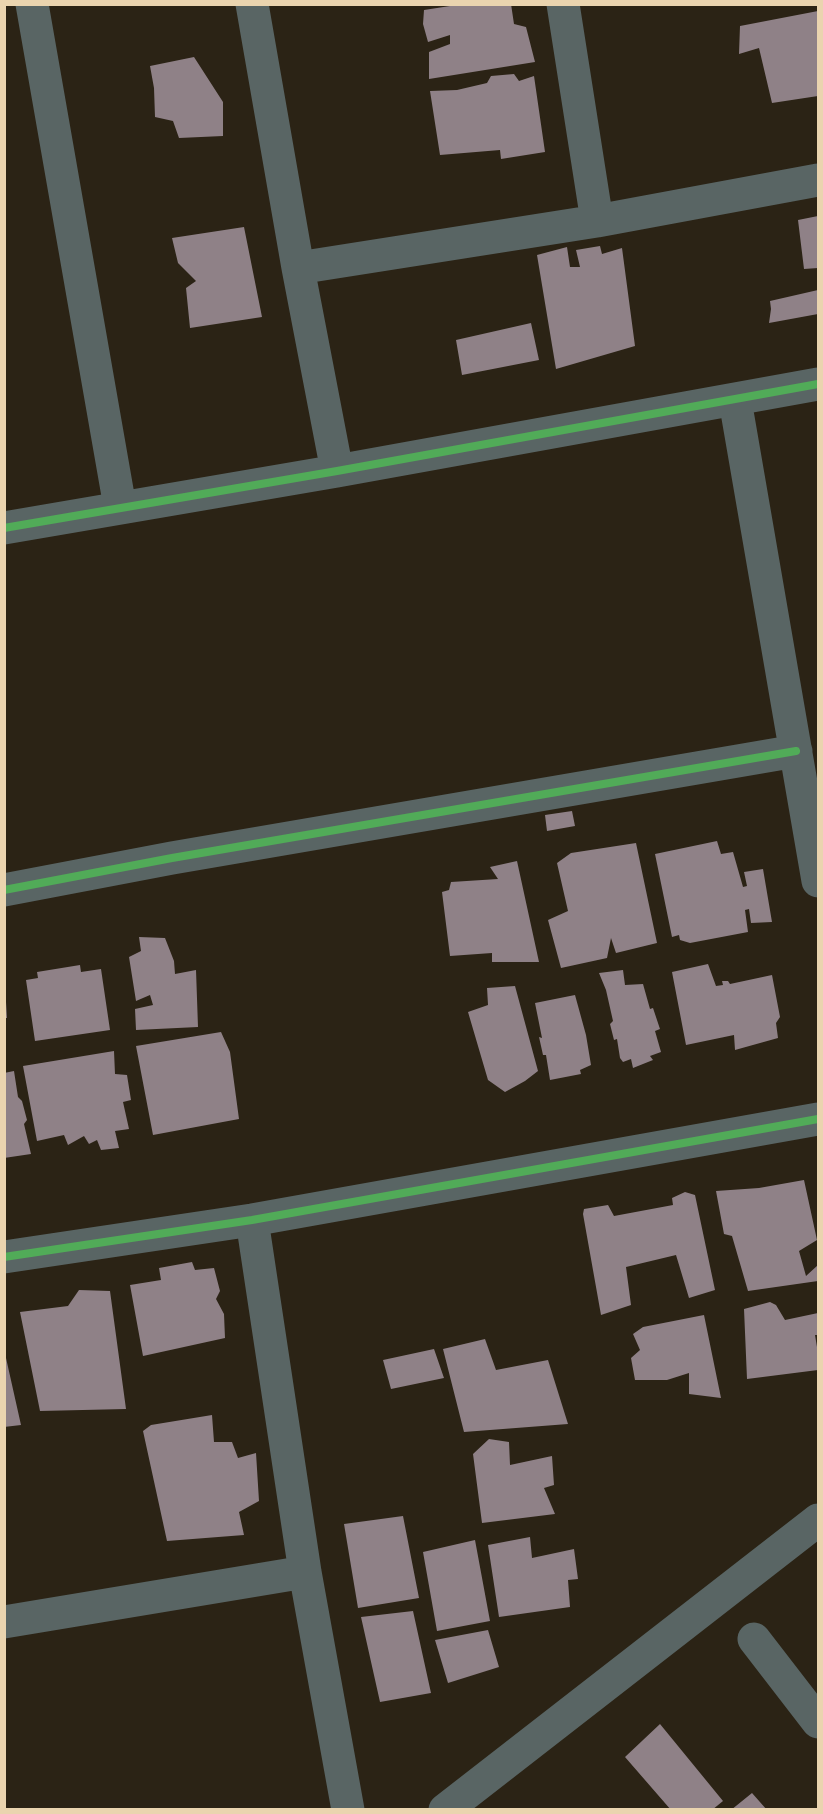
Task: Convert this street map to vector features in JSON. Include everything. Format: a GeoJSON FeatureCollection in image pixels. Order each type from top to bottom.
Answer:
{"type":"FeatureCollection","features":[{"type":"Feature","properties":{"kind":"street"},"geometry":{"type":"LineString","coordinates":[[32,4],[120,507]]}},
{"type":"Feature","properties":{"kind":"street"},"geometry":{"type":"LineString","coordinates":[[252,4],[298,268],[337,471]]}},
{"type":"Feature","properties":{"kind":"street"},"geometry":{"type":"LineString","coordinates":[[563,4],[597,221]]}},
{"type":"Feature","properties":{"kind":"street"},"geometry":{"type":"LineString","coordinates":[[298,268],[597,221],[819,180]]}},
{"type":"Feature","properties":{"kind":"street"},"geometry":{"type":"LineString","coordinates":[[4,528],[337,471],[819,384]]}},
{"type":"Feature","properties":{"kind":"street"},"geometry":{"type":"LineString","coordinates":[[735,400],[819,881]]}},
{"type":"Feature","properties":{"kind":"street"},"geometry":{"type":"LineString","coordinates":[[4,890],[184,856],[796,751]]}},
{"type":"Feature","properties":{"kind":"street"},"geometry":{"type":"LineString","coordinates":[[4,1257],[252,1220],[819,1119]]}},
{"type":"Feature","properties":{"kind":"street"},"geometry":{"type":"LineString","coordinates":[[252,1220],[305,1572],[348,1809]]}},
{"type":"Feature","properties":{"kind":"street"},"geometry":{"type":"LineString","coordinates":[[445,1809],[819,1520]]}},
{"type":"Feature","properties":{"kind":"street"},"geometry":{"type":"LineString","coordinates":[[4,1622],[305,1572]]}},
{"type":"Feature","properties":{"kind":"street"},"geometry":{"type":"LineString","coordinates":[[754,1639],[819,1722]]}},
{"type":"Feature","properties":{"kind":"building"},"geometry":{"type":"Polygon","coordinates":[[[463,4],[511,4],[514,24],[526,27],[535,62],[429,79],[429,52],[450,44],[450,35],[428,42],[423,24],[424,10],[463,4]]]}},
{"type":"Feature","properties":{"kind":"building"},"geometry":{"type":"Polygon","coordinates":[[[818,11],[818,96],[772,103],[759,48],[739,54],[740,26],[818,11]]]}},
{"type":"Feature","properties":{"kind":"building"},"geometry":{"type":"Polygon","coordinates":[[[194,57],[223,102],[223,136],[179,138],[173,121],[155,117],[154,88],[150,66],[194,57]]]}},
{"type":"Feature","properties":{"kind":"building"},"geometry":{"type":"Polygon","coordinates":[[[514,74],[519,81],[534,76],[545,152],[501,159],[500,150],[440,155],[430,91],[457,90],[487,83],[491,76],[514,74]]]}},
{"type":"Feature","properties":{"kind":"building"},"geometry":{"type":"Polygon","coordinates":[[[818,216],[818,268],[804,269],[798,220],[818,216]]]}},
{"type":"Feature","properties":{"kind":"building"},"geometry":{"type":"Polygon","coordinates":[[[244,227],[262,317],[190,328],[186,288],[196,281],[178,263],[172,238],[244,227]]]}},
{"type":"Feature","properties":{"kind":"building"},"geometry":{"type":"Polygon","coordinates":[[[600,246],[602,254],[622,248],[635,346],[556,369],[537,255],[567,247],[570,267],[580,267],[576,250],[600,246]]]}},
{"type":"Feature","properties":{"kind":"building"},"geometry":{"type":"Polygon","coordinates":[[[818,290],[818,314],[769,323],[770,301],[818,290]]]}},
{"type":"Feature","properties":{"kind":"building"},"geometry":{"type":"Polygon","coordinates":[[[531,323],[539,360],[462,375],[456,340],[531,323]]]}},
{"type":"Feature","properties":{"kind":"building"},"geometry":{"type":"Polygon","coordinates":[[[572,811],[575,826],[547,831],[545,815],[572,811]]]}},
{"type":"Feature","properties":{"kind":"building"},"geometry":{"type":"Polygon","coordinates":[[[717,841],[721,854],[733,852],[743,887],[747,886],[744,872],[763,869],[772,922],[751,923],[749,909],[745,910],[748,932],[690,943],[680,940],[679,935],[672,937],[655,854],[717,841]]]}},
{"type":"Feature","properties":{"kind":"building"},"geometry":{"type":"Polygon","coordinates":[[[636,843],[657,943],[616,953],[611,938],[607,958],[561,968],[548,920],[568,911],[557,863],[571,853],[636,843]]]}},
{"type":"Feature","properties":{"kind":"building"},"geometry":{"type":"Polygon","coordinates":[[[517,861],[539,962],[492,962],[492,953],[450,956],[442,892],[449,890],[451,882],[498,879],[490,867],[517,861]]]}},
{"type":"Feature","properties":{"kind":"building"},"geometry":{"type":"Polygon","coordinates":[[[139,937],[165,938],[174,961],[175,974],[196,970],[198,1027],[136,1030],[135,1009],[153,1005],[150,995],[136,1001],[129,957],[141,951],[139,937]]]}},
{"type":"Feature","properties":{"kind":"building"},"geometry":{"type":"Polygon","coordinates":[[[708,964],[716,986],[723,985],[722,981],[728,981],[730,984],[772,975],[780,1017],[776,1023],[778,1038],[735,1050],[734,1035],[686,1045],[672,972],[708,964]]]}},
{"type":"Feature","properties":{"kind":"building"},"geometry":{"type":"Polygon","coordinates":[[[80,965],[81,972],[101,969],[110,1030],[35,1041],[26,980],[38,978],[37,972],[80,965]]]}},
{"type":"Feature","properties":{"kind":"building"},"geometry":{"type":"Polygon","coordinates":[[[623,970],[625,985],[643,984],[650,1009],[653,1008],[660,1029],[655,1031],[661,1052],[650,1056],[653,1060],[633,1068],[631,1059],[623,1062],[620,1058],[617,1039],[614,1040],[610,1024],[613,1021],[606,990],[599,973],[623,970]]]}},
{"type":"Feature","properties":{"kind":"building"},"geometry":{"type":"Polygon","coordinates":[[[515,986],[538,1071],[505,1092],[488,1080],[468,1012],[488,1005],[487,988],[515,986]]]}},
{"type":"Feature","properties":{"kind":"building"},"geometry":{"type":"Polygon","coordinates":[[[575,995],[586,1035],[591,1065],[580,1070],[581,1074],[550,1080],[546,1055],[543,1055],[539,1037],[542,1038],[535,1003],[575,995]]]}},
{"type":"Feature","properties":{"kind":"building"},"geometry":{"type":"Polygon","coordinates":[[[4,1002],[6,1002],[7,1018],[4,1018],[4,1002]]]}},
{"type":"Feature","properties":{"kind":"building"},"geometry":{"type":"Polygon","coordinates":[[[221,1032],[230,1052],[239,1119],[153,1135],[136,1046],[221,1032]]]}},
{"type":"Feature","properties":{"kind":"building"},"geometry":{"type":"Polygon","coordinates":[[[114,1051],[115,1074],[127,1075],[131,1100],[123,1102],[129,1129],[115,1131],[119,1148],[101,1150],[97,1140],[89,1144],[84,1136],[68,1145],[64,1135],[37,1141],[23,1066],[114,1051]]]}},
{"type":"Feature","properties":{"kind":"building"},"geometry":{"type":"Polygon","coordinates":[[[14,1071],[18,1097],[22,1101],[27,1120],[24,1124],[31,1154],[4,1158],[4,1073],[14,1071]]]}},
{"type":"Feature","properties":{"kind":"building"},"geometry":{"type":"Polygon","coordinates":[[[804,1180],[817,1240],[799,1251],[806,1276],[818,1265],[818,1281],[748,1291],[732,1236],[724,1234],[716,1191],[759,1188],[804,1180]]]}},
{"type":"Feature","properties":{"kind":"building"},"geometry":{"type":"Polygon","coordinates":[[[685,1192],[695,1195],[715,1290],[689,1298],[676,1255],[626,1267],[631,1305],[601,1315],[584,1209],[608,1205],[614,1216],[673,1205],[672,1198],[685,1192]]]}},
{"type":"Feature","properties":{"kind":"building"},"geometry":{"type":"Polygon","coordinates":[[[192,1262],[195,1270],[214,1268],[220,1291],[216,1299],[224,1314],[225,1338],[143,1356],[130,1285],[161,1280],[159,1268],[192,1262]]]}},
{"type":"Feature","properties":{"kind":"building"},"geometry":{"type":"Polygon","coordinates":[[[79,1290],[110,1291],[126,1409],[40,1411],[20,1312],[68,1306],[79,1290]]]}},
{"type":"Feature","properties":{"kind":"building"},"geometry":{"type":"Polygon","coordinates":[[[770,1302],[776,1305],[785,1320],[818,1313],[818,1335],[815,1335],[818,1370],[747,1379],[744,1309],[770,1302]]]}},
{"type":"Feature","properties":{"kind":"building"},"geometry":{"type":"Polygon","coordinates":[[[704,1315],[721,1398],[689,1394],[689,1373],[667,1380],[635,1380],[631,1358],[640,1350],[633,1334],[643,1327],[704,1315]]]}},
{"type":"Feature","properties":{"kind":"building"},"geometry":{"type":"Polygon","coordinates":[[[485,1339],[496,1370],[548,1360],[568,1424],[464,1432],[443,1349],[485,1339]]]}},
{"type":"Feature","properties":{"kind":"building"},"geometry":{"type":"Polygon","coordinates":[[[4,1349],[21,1425],[4,1427],[4,1349]]]}},
{"type":"Feature","properties":{"kind":"building"},"geometry":{"type":"Polygon","coordinates":[[[434,1349],[444,1378],[391,1389],[383,1360],[434,1349]]]}},
{"type":"Feature","properties":{"kind":"building"},"geometry":{"type":"Polygon","coordinates":[[[212,1415],[214,1442],[232,1442],[238,1458],[256,1453],[259,1501],[239,1512],[244,1535],[167,1541],[143,1431],[151,1425],[212,1415]]]}},
{"type":"Feature","properties":{"kind":"building"},"geometry":{"type":"Polygon","coordinates":[[[489,1439],[509,1442],[510,1465],[552,1456],[554,1485],[544,1488],[555,1514],[482,1523],[473,1454],[489,1439]]]}},
{"type":"Feature","properties":{"kind":"building"},"geometry":{"type":"Polygon","coordinates":[[[403,1516],[419,1598],[358,1608],[344,1524],[403,1516]]]}},
{"type":"Feature","properties":{"kind":"building"},"geometry":{"type":"Polygon","coordinates":[[[530,1537],[532,1558],[574,1549],[578,1579],[568,1580],[570,1607],[499,1617],[488,1545],[530,1537]]]}},
{"type":"Feature","properties":{"kind":"building"},"geometry":{"type":"Polygon","coordinates":[[[475,1540],[490,1621],[437,1631],[423,1552],[475,1540]]]}},
{"type":"Feature","properties":{"kind":"building"},"geometry":{"type":"Polygon","coordinates":[[[413,1611],[431,1693],[380,1702],[361,1617],[413,1611]]]}},
{"type":"Feature","properties":{"kind":"building"},"geometry":{"type":"Polygon","coordinates":[[[488,1630],[499,1667],[448,1683],[435,1640],[488,1630]]]}},
{"type":"Feature","properties":{"kind":"building"},"geometry":{"type":"Polygon","coordinates":[[[660,1724],[723,1801],[712,1810],[671,1810],[625,1757],[660,1724]]]}},
{"type":"Feature","properties":{"kind":"building"},"geometry":{"type":"Polygon","coordinates":[[[752,1793],[767,1810],[731,1810],[752,1793]]]}},
{"type":"Feature","properties":{"kind":"cycle path"},"geometry":{"type":"LineString","coordinates":[[4,528],[337,471],[818,384]]}},
{"type":"Feature","properties":{"kind":"cycle path"},"geometry":{"type":"LineString","coordinates":[[4,890],[172,858],[796,751]]}},
{"type":"Feature","properties":{"kind":"cycle path"},"geometry":{"type":"LineString","coordinates":[[4,1257],[252,1220],[818,1119]]}}]}
